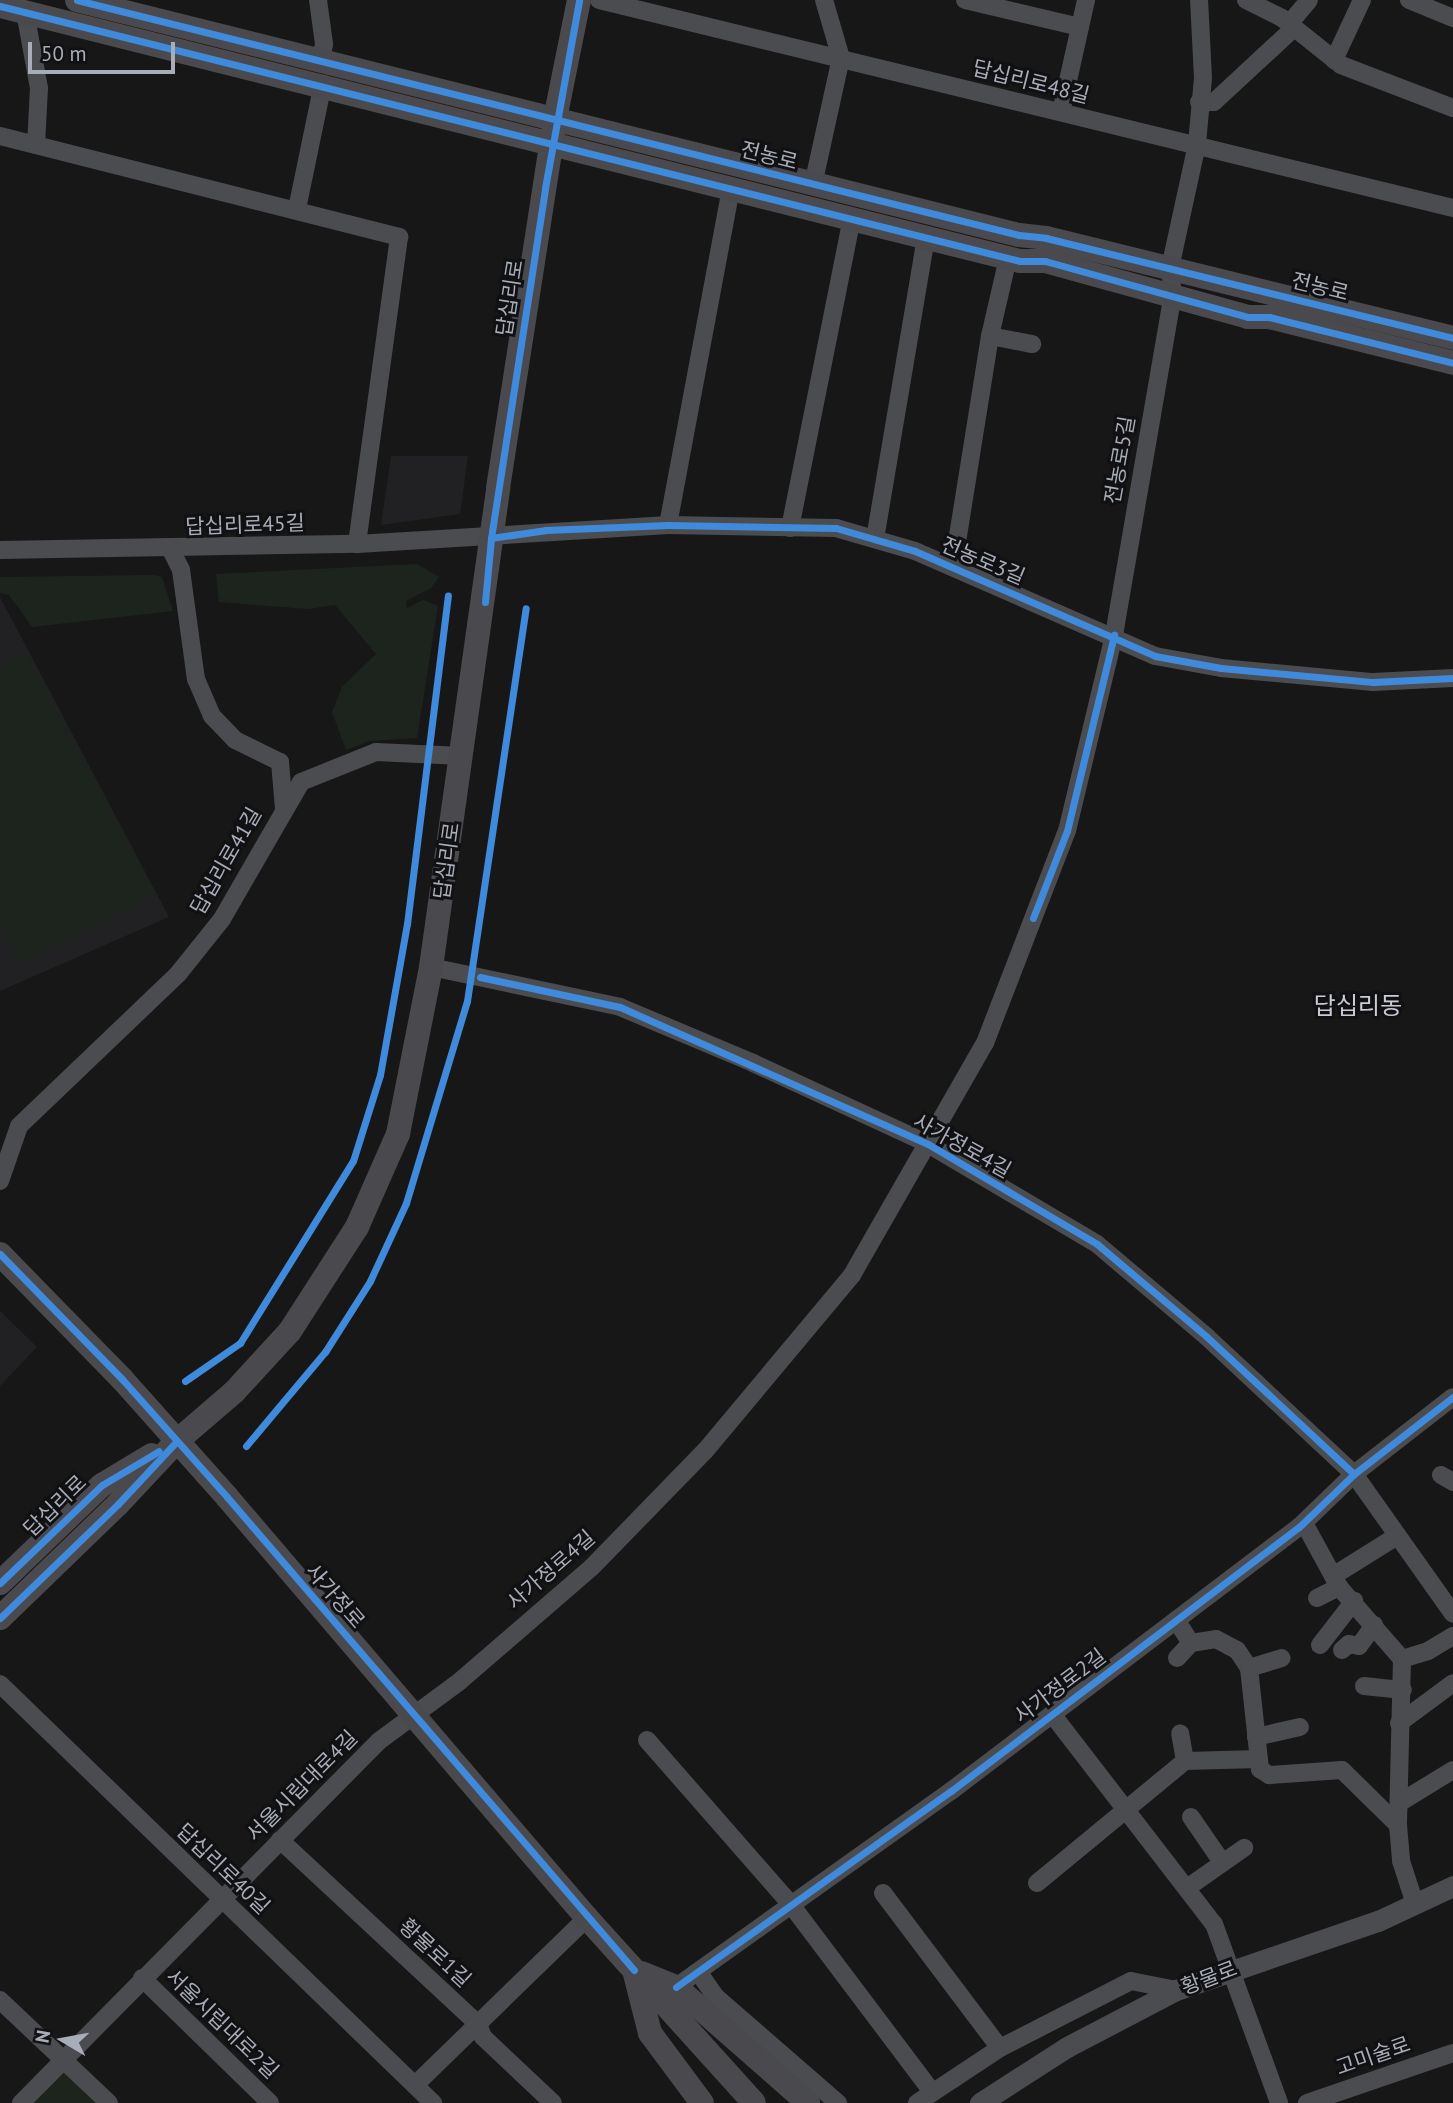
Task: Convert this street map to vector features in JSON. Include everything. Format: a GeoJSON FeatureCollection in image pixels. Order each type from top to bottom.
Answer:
{"type":"FeatureCollection","features":[{"type":"Feature","properties":{"kind":"main road","name":"전농로"},"geometry":{"type":"LineString","coordinates":[[77,0],[321,59],[554,130],[731,188],[1008,258],[1045,261],[1172,293],[1248,317],[1269,317],[1453,363]]}},
{"type":"Feature","properties":{"kind":"main road","name":"답십리로"},"geometry":{"type":"LineString","coordinates":[[0,1618],[118,1504],[177,1441],[234,1392],[290,1331],[357,1227],[398,1134],[431,967],[491,538],[554,130],[579,0]]}},
{"type":"Feature","properties":{"kind":"main road","name":"전농로"},"geometry":{"type":"LineString","coordinates":[[0,6],[323,84],[813,185],[1170,268],[1453,338]]}},
{"type":"Feature","properties":{"kind":"main road","name":"사가정로"},"geometry":{"type":"LineString","coordinates":[[0,1254],[177,1441],[587,1918],[754,2103]]}},
{"type":"Feature","properties":{"kind":"main road","name":"답십리로"},"geometry":{"type":"LineString","coordinates":[[0,1583],[102,1485],[177,1441]]}},
{"type":"Feature","properties":{"kind":"main road"},"geometry":{"type":"LineString","coordinates":[[634,1970],[676,1987],[808,2103]]}},
{"type":"Feature","properties":{"kind":"main road"},"geometry":{"type":"LineString","coordinates":[[634,1970],[650,2033],[702,2103]]}},
{"type":"Feature","properties":{"kind":"street"},"geometry":{"type":"LineString","coordinates":[[318,0],[324,44],[321,59]]}},
{"type":"Feature","properties":{"kind":"street","name":"답십리로48길"},"geometry":{"type":"LineString","coordinates":[[599,0],[1453,208]]}},
{"type":"Feature","properties":{"kind":"street"},"geometry":{"type":"LineString","coordinates":[[813,185],[841,58],[824,0]]}},
{"type":"Feature","properties":{"kind":"street"},"geometry":{"type":"LineString","coordinates":[[965,0],[1080,27]]}},
{"type":"Feature","properties":{"kind":"street"},"geometry":{"type":"LineString","coordinates":[[1061,113],[1086,0]]}},
{"type":"Feature","properties":{"kind":"street"},"geometry":{"type":"LineString","coordinates":[[1172,293],[1170,268],[1197,144],[1203,78],[1199,0]]}},
{"type":"Feature","properties":{"kind":"street"},"geometry":{"type":"LineString","coordinates":[[1199,102],[1214,102],[1291,26],[1309,0]]}},
{"type":"Feature","properties":{"kind":"street"},"geometry":{"type":"LineString","coordinates":[[1334,60],[1362,0]]}},
{"type":"Feature","properties":{"kind":"street"},"geometry":{"type":"LineString","coordinates":[[1409,0],[1453,18]]}},
{"type":"Feature","properties":{"kind":"street"},"geometry":{"type":"LineString","coordinates":[[1257,2],[1334,60],[1453,108]]}},
{"type":"Feature","properties":{"kind":"street"},"geometry":{"type":"LineString","coordinates":[[25,12],[39,88],[36,145]]}},
{"type":"Feature","properties":{"kind":"street"},"geometry":{"type":"LineString","coordinates":[[297,209],[323,84]]}},
{"type":"Feature","properties":{"kind":"street"},"geometry":{"type":"LineString","coordinates":[[0,136],[297,209],[399,237],[357,544]]}},
{"type":"Feature","properties":{"kind":"street","name":"전농로"},"geometry":{"type":"LineString","coordinates":[[668,525],[731,188]]}},
{"type":"Feature","properties":{"kind":"street"},"geometry":{"type":"LineString","coordinates":[[790,528],[852,219]]}},
{"type":"Feature","properties":{"kind":"street"},"geometry":{"type":"LineString","coordinates":[[875,539],[926,236]]}},
{"type":"Feature","properties":{"kind":"street","name":"전농로3길"},"geometry":{"type":"LineString","coordinates":[[953,567],[990,336],[1008,258]]}},
{"type":"Feature","properties":{"kind":"street","name":"전농로5길"},"geometry":{"type":"LineString","coordinates":[[1114,635],[1172,293]]}},
{"type":"Feature","properties":{"kind":"street"},"geometry":{"type":"LineString","coordinates":[[990,336],[1032,344]]}},
{"type":"Feature","properties":{"kind":"street","name":"전농로3길"},"geometry":{"type":"LineString","coordinates":[[491,538],[546,530],[668,525],[836,528],[953,567],[1114,635],[1155,656],[1221,668],[1373,682],[1453,678]]}},
{"type":"Feature","properties":{"kind":"street","name":"답십리로45길"},"geometry":{"type":"LineString","coordinates":[[0,550],[171,550],[491,538]]}},
{"type":"Feature","properties":{"kind":"street"},"geometry":{"type":"LineString","coordinates":[[171,550],[181,570],[196,679],[212,716],[234,740],[280,762],[284,808]]}},
{"type":"Feature","properties":{"kind":"street","name":"사가정로4길"},"geometry":{"type":"LineString","coordinates":[[414,1715],[460,1681],[592,1567],[705,1451],[852,1275],[985,1043],[1067,831],[1114,635]]}},
{"type":"Feature","properties":{"kind":"street","name":"답십리로41길"},"geometry":{"type":"LineString","coordinates":[[0,1181],[19,1126],[178,974],[222,919],[301,782],[376,752],[462,756]]}},
{"type":"Feature","properties":{"kind":"street","name":"사가정로4길"},"geometry":{"type":"LineString","coordinates":[[431,967],[620,1007],[928,1143],[1097,1244],[1207,1337],[1354,1474],[1397,1536],[1447,1594],[1453,1614]]}},
{"type":"Feature","properties":{"kind":"street","name":"사가정로2길"},"geometry":{"type":"LineString","coordinates":[[676,1987],[699,1973],[789,1902],[1052,1714],[1304,1523],[1354,1474],[1453,1397]]}},
{"type":"Feature","properties":{"kind":"street"},"geometry":{"type":"LineString","coordinates":[[1304,1523],[1336,1581],[1402,1659],[1398,1825],[1401,1861],[1415,1904]]}},
{"type":"Feature","properties":{"kind":"street"},"geometry":{"type":"LineString","coordinates":[[1317,1598],[1397,1536]]}},
{"type":"Feature","properties":{"kind":"street"},"geometry":{"type":"LineString","coordinates":[[1320,1645],[1354,1601]]}},
{"type":"Feature","properties":{"kind":"street"},"geometry":{"type":"LineString","coordinates":[[1176,1620],[1191,1643]]}},
{"type":"Feature","properties":{"kind":"street"},"geometry":{"type":"LineString","coordinates":[[1342,1650],[1349,1644],[1359,1646],[1374,1625]]}},
{"type":"Feature","properties":{"kind":"street"},"geometry":{"type":"LineString","coordinates":[[1402,1659],[1428,1651],[1453,1636]]}},
{"type":"Feature","properties":{"kind":"street"},"geometry":{"type":"LineString","coordinates":[[1177,1658],[1191,1643],[1216,1639],[1237,1650],[1249,1668],[1260,1769],[1269,1775],[1342,1770],[1398,1825]]}},
{"type":"Feature","properties":{"kind":"street"},"geometry":{"type":"LineString","coordinates":[[1249,1668],[1282,1658]]}},
{"type":"Feature","properties":{"kind":"street"},"geometry":{"type":"LineString","coordinates":[[1399,1723],[1453,1683]]}},
{"type":"Feature","properties":{"kind":"street","name":"답십리로40길"},"geometry":{"type":"LineString","coordinates":[[0,1684],[433,2103]]}},
{"type":"Feature","properties":{"kind":"street"},"geometry":{"type":"LineString","coordinates":[[1364,1686],[1403,1690]]}},
{"type":"Feature","properties":{"kind":"street"},"geometry":{"type":"LineString","coordinates":[[1052,1714],[1214,1924],[1279,2103]]}},
{"type":"Feature","properties":{"kind":"street","name":"서울시립대로4길"},"geometry":{"type":"LineString","coordinates":[[21,2103],[220,1898],[379,1741],[414,1715]]}},
{"type":"Feature","properties":{"kind":"street"},"geometry":{"type":"LineString","coordinates":[[1256,1737],[1300,1727]]}},
{"type":"Feature","properties":{"kind":"street"},"geometry":{"type":"LineString","coordinates":[[1180,1733],[1185,1761]]}},
{"type":"Feature","properties":{"kind":"street"},"geometry":{"type":"LineString","coordinates":[[647,1740],[789,1902],[932,2092]]}},
{"type":"Feature","properties":{"kind":"street"},"geometry":{"type":"LineString","coordinates":[[1037,1883],[1128,1812],[1185,1761],[1259,1759]]}},
{"type":"Feature","properties":{"kind":"street"},"geometry":{"type":"LineString","coordinates":[[1399,1803],[1453,1770]]}},
{"type":"Feature","properties":{"kind":"street"},"geometry":{"type":"LineString","coordinates":[[1191,1816],[1222,1862]]}},
{"type":"Feature","properties":{"kind":"street","name":"황물로1길"},"geometry":{"type":"LineString","coordinates":[[280,1840],[478,2024],[483,2038],[552,2103]]}},
{"type":"Feature","properties":{"kind":"street"},"geometry":{"type":"LineString","coordinates":[[1187,1888],[1244,1848]]}},
{"type":"Feature","properties":{"kind":"street","name":"황물로"},"geometry":{"type":"LineString","coordinates":[[980,2103],[1067,2047],[1176,1990],[1415,1904],[1453,1886]]}},
{"type":"Feature","properties":{"kind":"street"},"geometry":{"type":"LineString","coordinates":[[883,1893],[1000,2048]]}},
{"type":"Feature","properties":{"kind":"street"},"geometry":{"type":"LineString","coordinates":[[415,2085],[587,1918]]}},
{"type":"Feature","properties":{"kind":"street"},"geometry":{"type":"LineString","coordinates":[[699,1973],[716,1997],[838,2103]]}},
{"type":"Feature","properties":{"kind":"street","name":"서울시립대로2길"},"geometry":{"type":"LineString","coordinates":[[142,1978],[270,2103]]}},
{"type":"Feature","properties":{"kind":"street"},"geometry":{"type":"LineString","coordinates":[[917,2103],[1000,2048],[1131,1981],[1176,1990]]}},
{"type":"Feature","properties":{"kind":"street"},"geometry":{"type":"LineString","coordinates":[[0,2000],[109,2103]]}},
{"type":"Feature","properties":{"kind":"street","name":"고미술로"},"geometry":{"type":"LineString","coordinates":[[1307,2103],[1453,2053]]}},
{"type":"Feature","properties":{"kind":"shaded area"},"geometry":{"type":"Polygon","coordinates":[[[391,456],[468,456],[460,514],[381,525],[391,456]]]}},
{"type":"Feature","properties":{"kind":"shaded area"},"geometry":{"type":"Polygon","coordinates":[[[417,564],[439,577],[431,588],[406,601],[407,608],[423,600],[438,606],[417,738],[370,741],[346,750],[332,712],[342,687],[376,654],[335,605],[308,609],[219,602],[216,574],[417,564]]]}},
{"type":"Feature","properties":{"kind":"shaded area"},"geometry":{"type":"Polygon","coordinates":[[[0,577],[162,577],[173,611],[32,627],[9,595],[0,593],[0,577]]]}},
{"type":"Feature","properties":{"kind":"shaded area"},"geometry":{"type":"Polygon","coordinates":[[[0,597],[169,917],[0,991],[0,597]]]}},
{"type":"Feature","properties":{"kind":"shaded area"},"geometry":{"type":"Polygon","coordinates":[[[26,653],[156,895],[20,964],[0,924],[0,668],[26,653]]]}},
{"type":"Feature","properties":{"kind":"shaded area"},"geometry":{"type":"Polygon","coordinates":[[[0,1311],[37,1347],[0,1386],[0,1311]]]}},
{"type":"Feature","properties":{"kind":"shaded area"},"geometry":{"type":"Polygon","coordinates":[[[66,2067],[102,2103],[31,2103],[66,2067]]]}},
{"type":"Feature","properties":{"kind":"cycle path"},"geometry":{"type":"LineString","coordinates":[[77,0],[1019,235],[1046,238],[1453,338]]}},
{"type":"Feature","properties":{"kind":"cycle path"},"geometry":{"type":"LineString","coordinates":[[485,602],[491,538],[545,188],[579,0]]}},
{"type":"Feature","properties":{"kind":"cycle path"},"geometry":{"type":"LineString","coordinates":[[0,6],[1020,261],[1045,261],[1248,317],[1269,317],[1453,363]]}},
{"type":"Feature","properties":{"kind":"cycle path"},"geometry":{"type":"LineString","coordinates":[[491,538],[546,530],[668,525],[836,528],[915,551],[1155,656],[1221,668],[1373,682],[1453,678]]}},
{"type":"Feature","properties":{"kind":"cycle path"},"geometry":{"type":"LineString","coordinates":[[185,1381],[240,1343],[353,1161],[380,1075],[407,924],[448,596]]}},
{"type":"Feature","properties":{"kind":"cycle path"},"geometry":{"type":"LineString","coordinates":[[246,1446],[325,1352],[370,1281],[406,1203],[467,1001],[526,608]]}},
{"type":"Feature","properties":{"kind":"cycle path"},"geometry":{"type":"LineString","coordinates":[[1033,918],[1067,831],[1114,635]]}},
{"type":"Feature","properties":{"kind":"cycle path"},"geometry":{"type":"LineString","coordinates":[[480,977],[620,1007],[928,1144],[1097,1244],[1207,1337],[1354,1474]]}},
{"type":"Feature","properties":{"kind":"cycle path"},"geometry":{"type":"LineString","coordinates":[[0,1254],[122,1379],[227,1497],[634,1970]]}},
{"type":"Feature","properties":{"kind":"cycle path"},"geometry":{"type":"LineString","coordinates":[[676,1987],[951,1791],[1299,1527],[1354,1474],[1453,1397]]}},
{"type":"Feature","properties":{"kind":"cycle path"},"geometry":{"type":"LineString","coordinates":[[0,1618],[118,1504],[177,1441]]}},
{"type":"Feature","properties":{"kind":"cycle path"},"geometry":{"type":"LineString","coordinates":[[0,1583],[102,1485],[159,1451]]}},
{"type":"Feature","properties":{"kind":"district","name":"답십리동"},"geometry":{"type":"Point","coordinates":[1358,1006]}}]}
